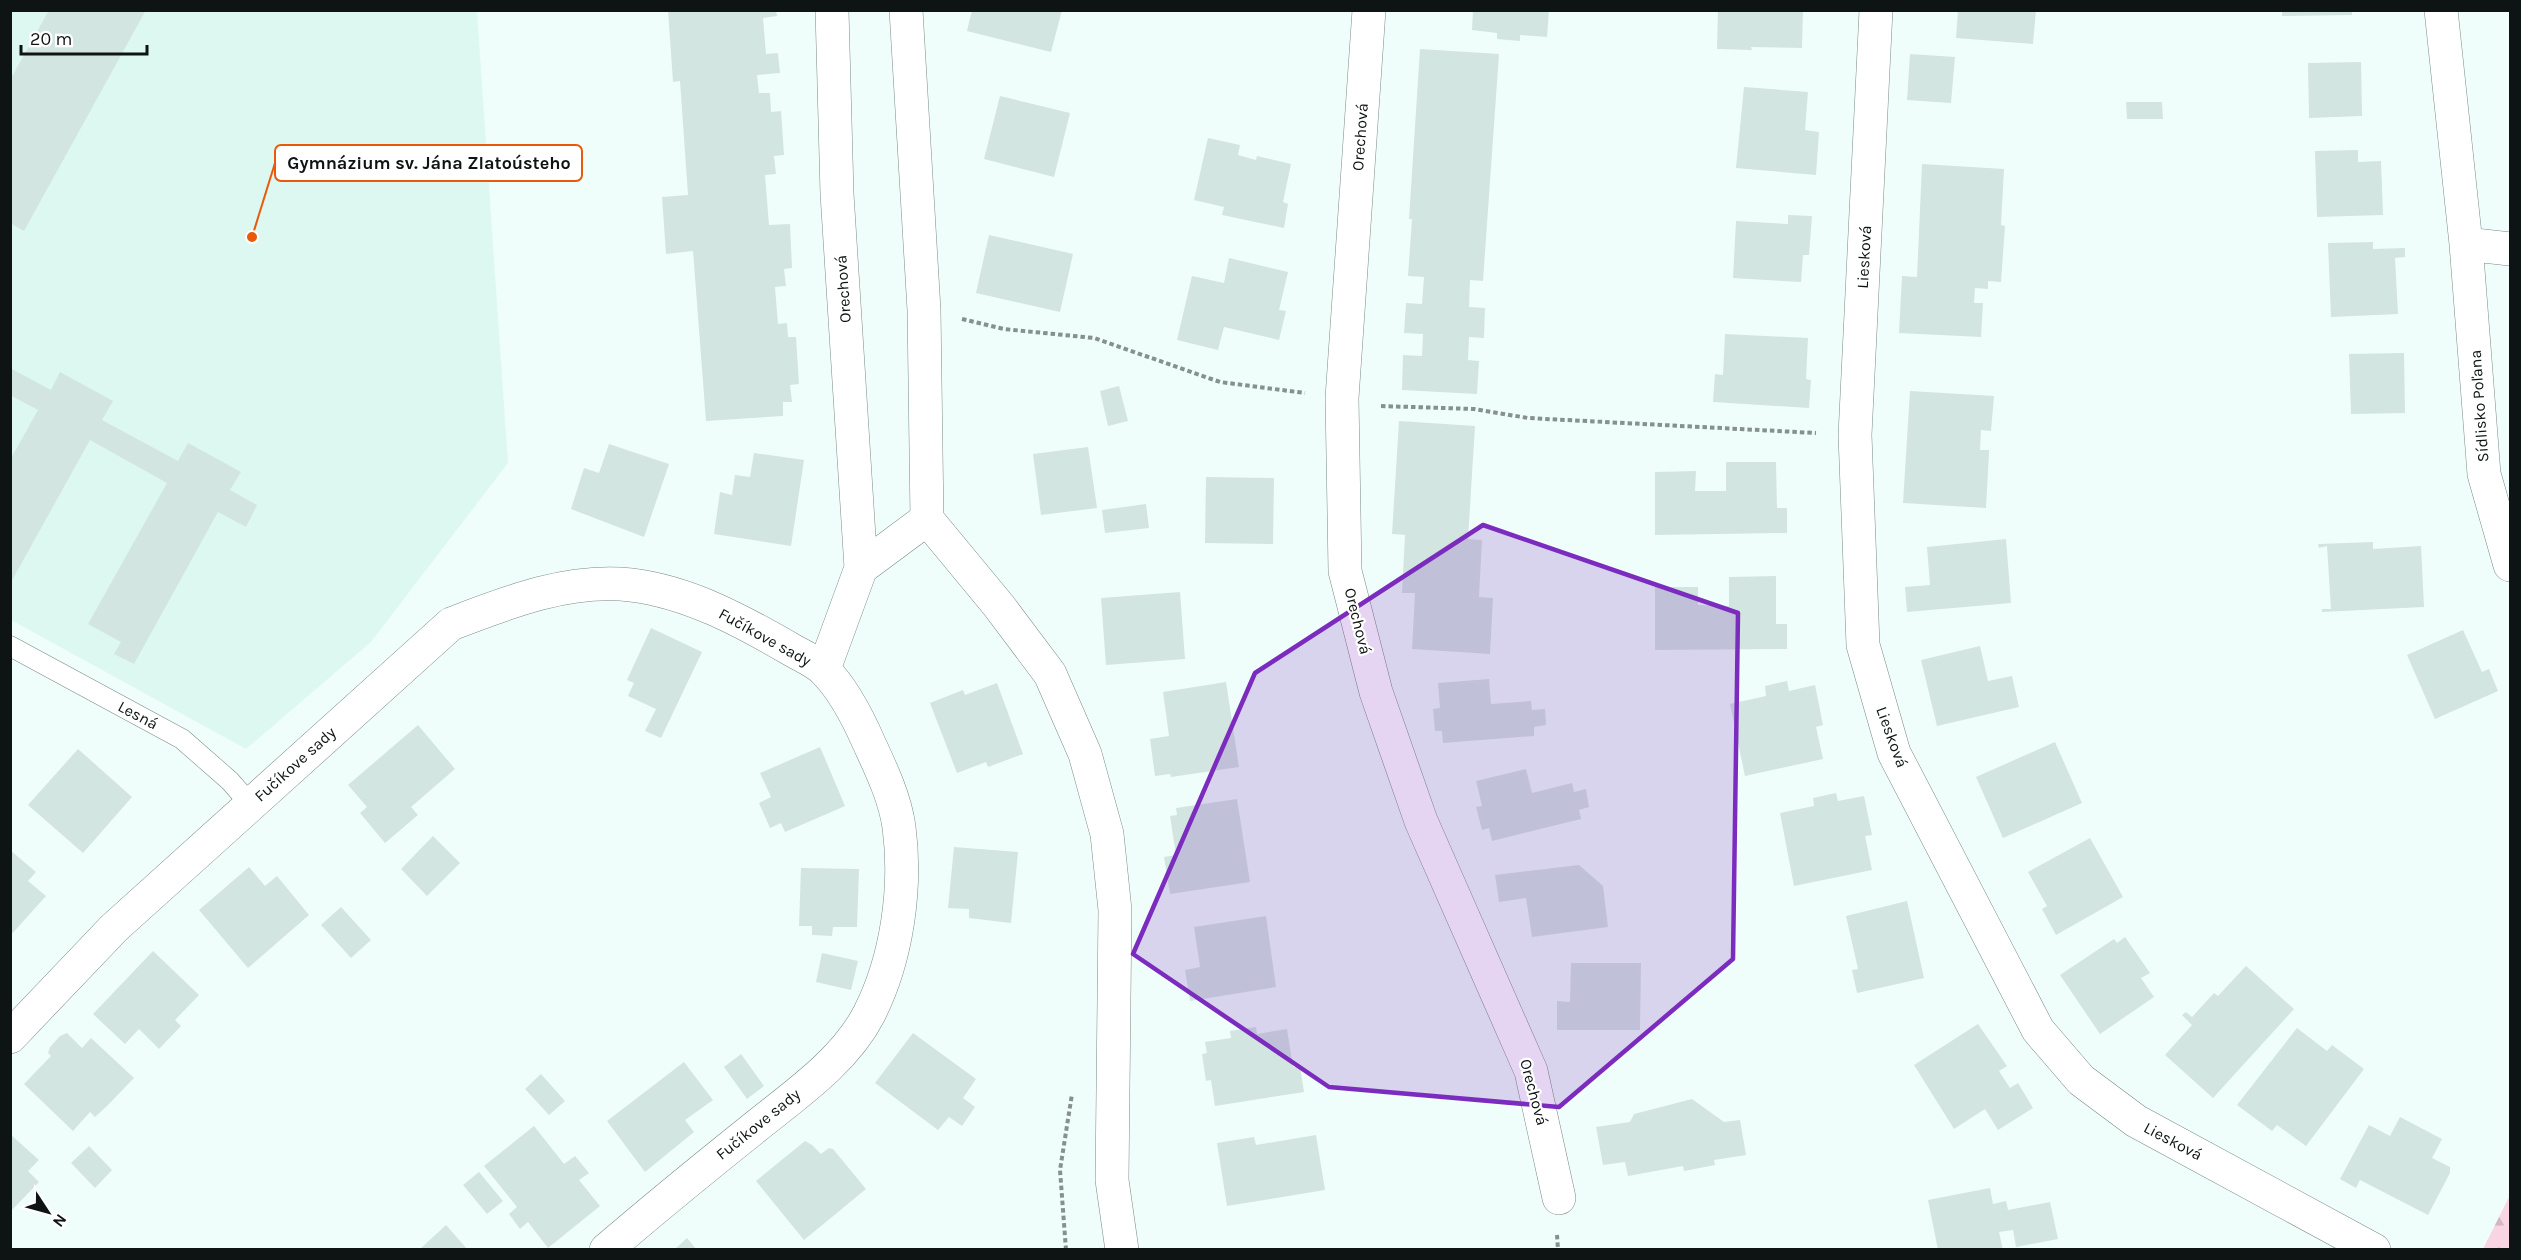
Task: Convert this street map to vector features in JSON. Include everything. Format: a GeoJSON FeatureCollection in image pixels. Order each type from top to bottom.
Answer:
{"type":"FeatureCollection","features":[{"type":"Feature","properties":{"kind":"street","name":"Orechová"},"geometry":{"type":"LineString","coordinates":[[824,669],[861,568],[837,194],[832,10]]}},
{"type":"Feature","properties":{"kind":"street"},"geometry":{"type":"LineString","coordinates":[[906,10],[924,310],[927,519],[999,606],[1050,674],[1085,754],[1104,823],[1115,910],[1112,1180],[1122,1250]]}},
{"type":"Feature","properties":{"kind":"street","name":"Orechová"},"geometry":{"type":"LineString","coordinates":[[1369,10],[1342,398],[1345,571],[1376,692],[1421,821],[1531,1071],[1559,1198]]}},
{"type":"Feature","properties":{"kind":"street","name":"Liesková"},"geometry":{"type":"LineString","coordinates":[[1876,10],[1855,435],[1863,645],[1894,753],[2038,1030],[2081,1080],[2136,1121],[2374,1250]]}},
{"type":"Feature","properties":{"kind":"street","name":"Sídlisko Poľana"},"geometry":{"type":"LineString","coordinates":[[2441,10],[2466,244],[2484,474],[2511,565]]}},
{"type":"Feature","properties":{"kind":"street"},"geometry":{"type":"LineString","coordinates":[[2466,244],[2511,249]]}},
{"type":"Feature","properties":{"kind":"street"},"geometry":{"type":"LineString","coordinates":[[861,568],[927,519]]}},
{"type":"Feature","properties":{"kind":"street","name":"Fučíkove sady"},"geometry":{"type":"LineString","coordinates":[[10,1037],[114,928],[451,624],[511,601],[572,586],[630,585],[722,611],[824,669],[858,718],[885,776],[899,826],[901,876],[895,935],[880,992],[868,1017],[852,1041],[825,1068],[606,1250]]}},
{"type":"Feature","properties":{"kind":"lane","name":"Lesná"},"geometry":{"type":"LineString","coordinates":[[10,646],[182,739],[230,782],[250,804]]}},
{"type":"Feature","properties":{"kind":"path"},"geometry":{"type":"LineString","coordinates":[[993,327],[1094,338],[1220,382],[1342,398]]}},
{"type":"Feature","properties":{"kind":"path"},"geometry":{"type":"LineString","coordinates":[[1424,409],[1474,409],[1528,418],[1855,435]]}},
{"type":"Feature","properties":{"kind":"path"},"geometry":{"type":"LineString","coordinates":[[1066,1250],[1060,1170],[1072,1089]]}},
{"type":"Feature","properties":{"kind":"highlighted area"},"geometry":{"type":"Polygon","coordinates":[[[1483,525],[1738,613],[1733,959],[1559,1107],[1329,1087],[1133,954],[1255,673],[1483,525]]]}},
{"type":"Feature","properties":{"kind":"shaded area"},"geometry":{"type":"Polygon","coordinates":[[[11,11],[477,11],[508,463],[371,642],[246,749],[11,620],[11,11]]]}},
{"type":"Feature","properties":{"kind":"green space"},"geometry":{"type":"Polygon","coordinates":[[[2510,1195],[2510,1249],[2483,1249],[2510,1195]]]}},
{"type":"Feature","properties":{"kind":"building"},"geometry":{"type":"Polygon","coordinates":[[[49,10],[146,10],[24,231],[10,223],[10,80],[49,10]]]}},
{"type":"Feature","properties":{"kind":"building"},"geometry":{"type":"Polygon","coordinates":[[[668,10],[776,10],[777,16],[763,18],[766,54],[778,53],[780,73],[757,75],[759,93],[770,93],[771,112],[781,111],[784,155],[774,156],[776,174],[765,175],[769,225],[790,224],[792,268],[784,269],[786,286],[775,287],[778,324],[787,323],[788,337],[796,337],[799,384],[790,385],[792,402],[783,402],[783,416],[706,421],[693,251],[666,254],[662,197],[688,195],[680,81],[673,82],[668,10]]]}},
{"type":"Feature","properties":{"kind":"building"},"geometry":{"type":"Polygon","coordinates":[[[972,10],[1062,10],[1051,52],[967,31],[972,10]]]}},
{"type":"Feature","properties":{"kind":"building"},"geometry":{"type":"Polygon","coordinates":[[[1473,10],[1549,10],[1547,37],[1520,35],[1520,41],[1497,39],[1497,33],[1472,30],[1473,10]]]}},
{"type":"Feature","properties":{"kind":"building"},"geometry":{"type":"Polygon","coordinates":[[[1718,10],[1803,10],[1802,48],[1717,49],[1718,10]]]}},
{"type":"Feature","properties":{"kind":"building"},"geometry":{"type":"Polygon","coordinates":[[[1958,10],[2036,10],[2033,44],[1956,38],[1958,10]]]}},
{"type":"Feature","properties":{"kind":"building"},"geometry":{"type":"Polygon","coordinates":[[[2282,10],[2352,10],[2352,15],[2282,16],[2282,10]]]}},
{"type":"Feature","properties":{"kind":"building"},"geometry":{"type":"Polygon","coordinates":[[[1420,49],[1499,54],[1483,281],[1470,280],[1469,307],[1485,308],[1484,338],[1469,337],[1468,360],[1479,361],[1477,394],[1402,390],[1403,355],[1422,356],[1423,334],[1404,333],[1406,303],[1422,304],[1424,277],[1408,276],[1412,219],[1409,219],[1420,49]]]}},
{"type":"Feature","properties":{"kind":"building"},"geometry":{"type":"Polygon","coordinates":[[[1910,54],[1955,57],[1951,103],[1907,100],[1910,54]]]}},
{"type":"Feature","properties":{"kind":"building"},"geometry":{"type":"Polygon","coordinates":[[[2361,62],[2362,116],[2309,118],[2308,63],[2361,62]]]}},
{"type":"Feature","properties":{"kind":"building"},"geometry":{"type":"Polygon","coordinates":[[[1744,87],[1808,92],[1805,130],[1819,132],[1816,175],[1736,168],[1744,87]]]}},
{"type":"Feature","properties":{"kind":"building"},"geometry":{"type":"Polygon","coordinates":[[[1000,96],[1070,113],[1054,177],[984,159],[1000,96]]]}},
{"type":"Feature","properties":{"kind":"building"},"geometry":{"type":"Polygon","coordinates":[[[2126,102],[2162,102],[2163,119],[2127,119],[2126,102]]]}},
{"type":"Feature","properties":{"kind":"building"},"geometry":{"type":"Polygon","coordinates":[[[1208,138],[1240,145],[1238,155],[1256,160],[1257,156],[1291,164],[1283,202],[1288,204],[1284,228],[1222,215],[1224,207],[1194,200],[1208,138]]]}},
{"type":"Feature","properties":{"kind":"building"},"geometry":{"type":"Polygon","coordinates":[[[2358,150],[2358,162],[2381,161],[2383,215],[2317,217],[2315,151],[2358,150]]]}},
{"type":"Feature","properties":{"kind":"building"},"geometry":{"type":"Polygon","coordinates":[[[1922,164],[2004,169],[2001,225],[2005,226],[2001,282],[1988,281],[1988,289],[1975,288],[1974,303],[1983,303],[1981,337],[1899,333],[1902,276],[1917,277],[1922,164]]]}},
{"type":"Feature","properties":{"kind":"building"},"geometry":{"type":"Polygon","coordinates":[[[1788,215],[1812,216],[1809,255],[1803,255],[1801,282],[1733,278],[1736,221],[1788,224],[1788,215]]]}},
{"type":"Feature","properties":{"kind":"building"},"geometry":{"type":"Polygon","coordinates":[[[989,235],[1073,254],[1060,312],[976,293],[989,235]]]}},
{"type":"Feature","properties":{"kind":"building"},"geometry":{"type":"Polygon","coordinates":[[[2373,242],[2373,249],[2405,248],[2405,257],[2395,258],[2398,314],[2331,317],[2328,243],[2373,242]]]}},
{"type":"Feature","properties":{"kind":"building"},"geometry":{"type":"Polygon","coordinates":[[[1229,258],[1288,272],[1279,310],[1286,311],[1279,340],[1224,327],[1218,350],[1177,340],[1192,276],[1224,283],[1229,258]]]}},
{"type":"Feature","properties":{"kind":"building"},"geometry":{"type":"Polygon","coordinates":[[[1725,334],[1808,338],[1806,379],[1811,380],[1809,408],[1713,402],[1715,374],[1723,375],[1725,334]]]}},
{"type":"Feature","properties":{"kind":"building"},"geometry":{"type":"Polygon","coordinates":[[[2404,353],[2405,413],[2351,414],[2349,354],[2404,353]]]}},
{"type":"Feature","properties":{"kind":"building"},"geometry":{"type":"Polygon","coordinates":[[[10,368],[51,390],[60,372],[113,401],[102,420],[178,461],[188,443],[241,472],[230,490],[257,505],[246,527],[218,512],[134,664],[114,654],[121,642],[88,624],[167,483],[90,440],[10,584],[10,460],[38,410],[10,395],[10,368]]]}},
{"type":"Feature","properties":{"kind":"building"},"geometry":{"type":"Polygon","coordinates":[[[1119,386],[1128,421],[1108,426],[1100,391],[1119,386]]]}},
{"type":"Feature","properties":{"kind":"building"},"geometry":{"type":"Polygon","coordinates":[[[1910,391],[1994,396],[1991,431],[1981,430],[1980,450],[1989,450],[1986,508],[1903,503],[1910,391]]]}},
{"type":"Feature","properties":{"kind":"building"},"geometry":{"type":"Polygon","coordinates":[[[1399,421],[1475,426],[1468,539],[1482,540],[1479,597],[1493,598],[1490,654],[1412,649],[1415,593],[1402,593],[1405,535],[1392,534],[1399,421]]]}},
{"type":"Feature","properties":{"kind":"building"},"geometry":{"type":"Polygon","coordinates":[[[609,444],[669,464],[644,537],[571,509],[584,468],[599,473],[609,444]]]}},
{"type":"Feature","properties":{"kind":"building"},"geometry":{"type":"Polygon","coordinates":[[[1088,447],[1097,508],[1041,515],[1033,454],[1088,447]]]}},
{"type":"Feature","properties":{"kind":"building"},"geometry":{"type":"Polygon","coordinates":[[[754,453],[804,460],[791,546],[714,534],[720,492],[732,495],[735,475],[750,477],[754,453]]]}},
{"type":"Feature","properties":{"kind":"building"},"geometry":{"type":"Polygon","coordinates":[[[1726,462],[1776,462],[1777,508],[1787,508],[1787,533],[1655,535],[1655,472],[1696,471],[1695,491],[1726,491],[1726,462]]]}},
{"type":"Feature","properties":{"kind":"building"},"geometry":{"type":"Polygon","coordinates":[[[1206,477],[1274,478],[1273,544],[1205,543],[1206,477]]]}},
{"type":"Feature","properties":{"kind":"building"},"geometry":{"type":"Polygon","coordinates":[[[1146,504],[1149,528],[1105,533],[1102,510],[1146,504]]]}},
{"type":"Feature","properties":{"kind":"building"},"geometry":{"type":"Polygon","coordinates":[[[2006,539],[2011,603],[1907,612],[1905,587],[1930,585],[1927,547],[2006,539]]]}},
{"type":"Feature","properties":{"kind":"building"},"geometry":{"type":"Polygon","coordinates":[[[2373,542],[2373,549],[2421,546],[2424,607],[2322,612],[2322,609],[2331,609],[2327,546],[2319,548],[2318,544],[2373,542]]]}},
{"type":"Feature","properties":{"kind":"building"},"geometry":{"type":"Polygon","coordinates":[[[1776,576],[1776,624],[1787,624],[1787,649],[1655,650],[1655,587],[1698,587],[1698,605],[1729,606],[1729,577],[1776,576]]]}},
{"type":"Feature","properties":{"kind":"building"},"geometry":{"type":"Polygon","coordinates":[[[1180,592],[1185,659],[1106,665],[1101,598],[1180,592]]]}},
{"type":"Feature","properties":{"kind":"building"},"geometry":{"type":"Polygon","coordinates":[[[651,628],[702,652],[661,738],[645,731],[656,709],[628,696],[634,683],[627,680],[651,628]]]}},
{"type":"Feature","properties":{"kind":"building"},"geometry":{"type":"Polygon","coordinates":[[[2463,630],[2482,672],[2489,669],[2498,691],[2435,719],[2407,655],[2463,630]]]}},
{"type":"Feature","properties":{"kind":"building"},"geometry":{"type":"Polygon","coordinates":[[[1980,646],[1988,681],[2012,676],[2019,707],[1937,726],[1921,660],[1980,646]]]}},
{"type":"Feature","properties":{"kind":"building"},"geometry":{"type":"Polygon","coordinates":[[[1489,679],[1491,704],[1531,701],[1532,710],[1545,709],[1546,725],[1534,727],[1534,736],[1443,743],[1442,731],[1435,731],[1433,709],[1440,708],[1438,683],[1489,679]]]}},
{"type":"Feature","properties":{"kind":"building"},"geometry":{"type":"Polygon","coordinates":[[[1787,681],[1789,691],[1815,685],[1823,725],[1816,727],[1823,759],[1745,776],[1730,704],[1766,696],[1765,686],[1787,681]]]}},
{"type":"Feature","properties":{"kind":"building"},"geometry":{"type":"Polygon","coordinates":[[[1226,682],[1239,767],[1171,777],[1170,774],[1155,776],[1150,739],[1169,736],[1163,692],[1226,682]]]}},
{"type":"Feature","properties":{"kind":"building"},"geometry":{"type":"Polygon","coordinates":[[[997,683],[1023,754],[988,767],[986,762],[957,773],[930,703],[963,690],[965,695],[997,683]]]}},
{"type":"Feature","properties":{"kind":"building"},"geometry":{"type":"Polygon","coordinates":[[[418,725],[455,769],[411,807],[418,815],[385,843],[360,813],[367,807],[348,785],[418,725]]]}},
{"type":"Feature","properties":{"kind":"building"},"geometry":{"type":"Polygon","coordinates":[[[2055,742],[2082,803],[2003,838],[1976,777],[2055,742]]]}},
{"type":"Feature","properties":{"kind":"building"},"geometry":{"type":"Polygon","coordinates":[[[820,747],[845,806],[785,832],[781,823],[770,828],[759,803],[771,797],[760,773],[820,747]]]}},
{"type":"Feature","properties":{"kind":"building"},"geometry":{"type":"Polygon","coordinates":[[[78,749],[132,797],[83,853],[28,805],[78,749]]]}},
{"type":"Feature","properties":{"kind":"building"},"geometry":{"type":"Polygon","coordinates":[[[1526,769],[1532,793],[1572,783],[1574,792],[1586,789],[1589,807],[1579,810],[1581,819],[1492,841],[1489,828],[1482,830],[1476,807],[1482,806],[1476,781],[1526,769]]]}},
{"type":"Feature","properties":{"kind":"building"},"geometry":{"type":"Polygon","coordinates":[[[1836,793],[1838,801],[1864,796],[1872,835],[1865,836],[1872,870],[1794,886],[1780,813],[1814,806],[1813,798],[1836,793]]]}},
{"type":"Feature","properties":{"kind":"building"},"geometry":{"type":"Polygon","coordinates":[[[1237,799],[1250,882],[1170,894],[1164,857],[1176,855],[1170,816],[1177,815],[1176,808],[1237,799]]]}},
{"type":"Feature","properties":{"kind":"building"},"geometry":{"type":"Polygon","coordinates":[[[433,836],[460,863],[427,896],[401,869],[433,836]]]}},
{"type":"Feature","properties":{"kind":"building"},"geometry":{"type":"Polygon","coordinates":[[[2090,838],[2123,897],[2056,935],[2042,909],[2047,906],[2028,872],[2090,838]]]}},
{"type":"Feature","properties":{"kind":"building"},"geometry":{"type":"Polygon","coordinates":[[[954,847],[1018,852],[1011,923],[969,918],[969,909],[948,908],[954,847]]]}},
{"type":"Feature","properties":{"kind":"building"},"geometry":{"type":"Polygon","coordinates":[[[10,850],[36,872],[28,881],[46,896],[10,936],[10,850]]]}},
{"type":"Feature","properties":{"kind":"building"},"geometry":{"type":"Polygon","coordinates":[[[1579,865],[1603,886],[1608,927],[1532,937],[1526,898],[1499,902],[1495,875],[1579,865]]]}},
{"type":"Feature","properties":{"kind":"building"},"geometry":{"type":"Polygon","coordinates":[[[249,867],[265,886],[277,876],[309,915],[248,968],[199,910],[249,867]]]}},
{"type":"Feature","properties":{"kind":"building"},"geometry":{"type":"Polygon","coordinates":[[[801,868],[859,869],[857,927],[833,927],[832,936],[812,935],[812,926],[799,926],[801,868]]]}},
{"type":"Feature","properties":{"kind":"building"},"geometry":{"type":"Polygon","coordinates":[[[1907,901],[1924,978],[1857,993],[1852,970],[1858,969],[1846,916],[1907,901]]]}},
{"type":"Feature","properties":{"kind":"building"},"geometry":{"type":"Polygon","coordinates":[[[341,907],[371,940],[351,958],[321,925],[341,907]]]}},
{"type":"Feature","properties":{"kind":"building"},"geometry":{"type":"Polygon","coordinates":[[[1266,916],[1276,987],[1190,1001],[1185,970],[1200,967],[1194,927],[1266,916]]]}},
{"type":"Feature","properties":{"kind":"building"},"geometry":{"type":"Polygon","coordinates":[[[2125,937],[2150,973],[2141,978],[2154,997],[2100,1034],[2060,975],[2114,939],[2117,943],[2125,937]]]}},
{"type":"Feature","properties":{"kind":"building"},"geometry":{"type":"Polygon","coordinates":[[[153,951],[199,995],[175,1020],[181,1026],[159,1049],[139,1029],[125,1044],[93,1014],[153,951]]]}},
{"type":"Feature","properties":{"kind":"building"},"geometry":{"type":"Polygon","coordinates":[[[822,953],[858,961],[851,990],[816,982],[822,953]]]}},
{"type":"Feature","properties":{"kind":"building"},"geometry":{"type":"Polygon","coordinates":[[[1571,963],[1641,963],[1640,1030],[1557,1030],[1557,1001],[1570,1002],[1571,963]]]}},
{"type":"Feature","properties":{"kind":"building"},"geometry":{"type":"Polygon","coordinates":[[[2246,966],[2294,1009],[2213,1098],[2165,1055],[2192,1025],[2182,1015],[2186,1012],[2192,1017],[2214,993],[2218,996],[2246,966]]]}},
{"type":"Feature","properties":{"kind":"building"},"geometry":{"type":"Polygon","coordinates":[[[1978,1024],[2007,1066],[1999,1071],[2010,1088],[2018,1083],[2033,1108],[1998,1130],[1985,1109],[1954,1129],[1914,1065],[1978,1024]]]}},
{"type":"Feature","properties":{"kind":"building"},"geometry":{"type":"Polygon","coordinates":[[[1256,1027],[1257,1034],[1287,1029],[1293,1067],[1300,1067],[1304,1092],[1215,1106],[1211,1080],[1206,1081],[1202,1054],[1207,1053],[1205,1042],[1231,1038],[1230,1031],[1256,1027]]]}},
{"type":"Feature","properties":{"kind":"building"},"geometry":{"type":"Polygon","coordinates":[[[2297,1028],[2327,1051],[2332,1045],[2364,1069],[2306,1146],[2277,1125],[2272,1131],[2237,1105],[2297,1028]]]}},
{"type":"Feature","properties":{"kind":"building"},"geometry":{"type":"Polygon","coordinates":[[[67,1033],[82,1048],[91,1038],[134,1078],[95,1117],[90,1112],[73,1131],[24,1084],[51,1056],[48,1053],[50,1047],[60,1036],[67,1033]]]}},
{"type":"Feature","properties":{"kind":"building"},"geometry":{"type":"Polygon","coordinates":[[[913,1033],[976,1079],[963,1098],[975,1107],[962,1126],[949,1117],[938,1130],[875,1083],[913,1033]]]}},
{"type":"Feature","properties":{"kind":"building"},"geometry":{"type":"Polygon","coordinates":[[[741,1054],[764,1086],[747,1099],[724,1067],[741,1054]]]}},
{"type":"Feature","properties":{"kind":"building"},"geometry":{"type":"Polygon","coordinates":[[[684,1062],[713,1100],[685,1120],[694,1132],[645,1172],[607,1121],[684,1062]]]}},
{"type":"Feature","properties":{"kind":"building"},"geometry":{"type":"Polygon","coordinates":[[[541,1074],[565,1101],[549,1115],[525,1089],[541,1074]]]}},
{"type":"Feature","properties":{"kind":"building"},"geometry":{"type":"Polygon","coordinates":[[[1692,1099],[1724,1122],[1740,1120],[1746,1155],[1714,1160],[1715,1165],[1684,1171],[1683,1166],[1628,1176],[1625,1162],[1603,1165],[1596,1127],[1630,1122],[1634,1114],[1692,1099]]]}},
{"type":"Feature","properties":{"kind":"building"},"geometry":{"type":"Polygon","coordinates":[[[2400,1117],[2442,1139],[2432,1158],[2450,1167],[2450,1173],[2428,1215],[2360,1180],[2356,1188],[2340,1179],[2369,1125],[2390,1136],[2400,1117]]]}},
{"type":"Feature","properties":{"kind":"building"},"geometry":{"type":"Polygon","coordinates":[[[534,1126],[564,1164],[575,1156],[589,1173],[579,1180],[600,1206],[548,1248],[528,1222],[520,1229],[509,1214],[517,1207],[484,1166],[534,1126]]]}},
{"type":"Feature","properties":{"kind":"building"},"geometry":{"type":"Polygon","coordinates":[[[10,1134],[39,1160],[28,1171],[39,1182],[10,1212],[10,1134]]]}},
{"type":"Feature","properties":{"kind":"building"},"geometry":{"type":"Polygon","coordinates":[[[1316,1135],[1325,1190],[1227,1206],[1217,1143],[1254,1137],[1256,1145],[1316,1135]]]}},
{"type":"Feature","properties":{"kind":"building"},"geometry":{"type":"Polygon","coordinates":[[[805,1141],[821,1154],[829,1148],[833,1149],[866,1189],[804,1240],[756,1181],[805,1141]]]}},
{"type":"Feature","properties":{"kind":"building"},"geometry":{"type":"Polygon","coordinates":[[[89,1146],[112,1170],[95,1188],[71,1163],[89,1146]]]}},
{"type":"Feature","properties":{"kind":"building"},"geometry":{"type":"Polygon","coordinates":[[[479,1172],[503,1201],[487,1214],[463,1185],[479,1172]]]}},
{"type":"Feature","properties":{"kind":"building"},"geometry":{"type":"Polygon","coordinates":[[[1990,1188],[1993,1204],[2006,1201],[2008,1210],[2050,1202],[2058,1239],[2016,1247],[2013,1230],[1999,1232],[2003,1250],[1938,1250],[1928,1200],[1990,1188]]]}},
{"type":"Feature","properties":{"kind":"building"},"geometry":{"type":"Polygon","coordinates":[[[446,1225],[468,1250],[419,1250],[446,1225]]]}},
{"type":"Feature","properties":{"kind":"building"},"geometry":{"type":"Polygon","coordinates":[[[687,1238],[697,1250],[674,1250],[687,1238]]]}},
{"type":"Feature","properties":{"kind":"place","name":"Gymnázium sv. Jána Zlatoústeho"},"geometry":{"type":"Point","coordinates":[252,237]}}]}
